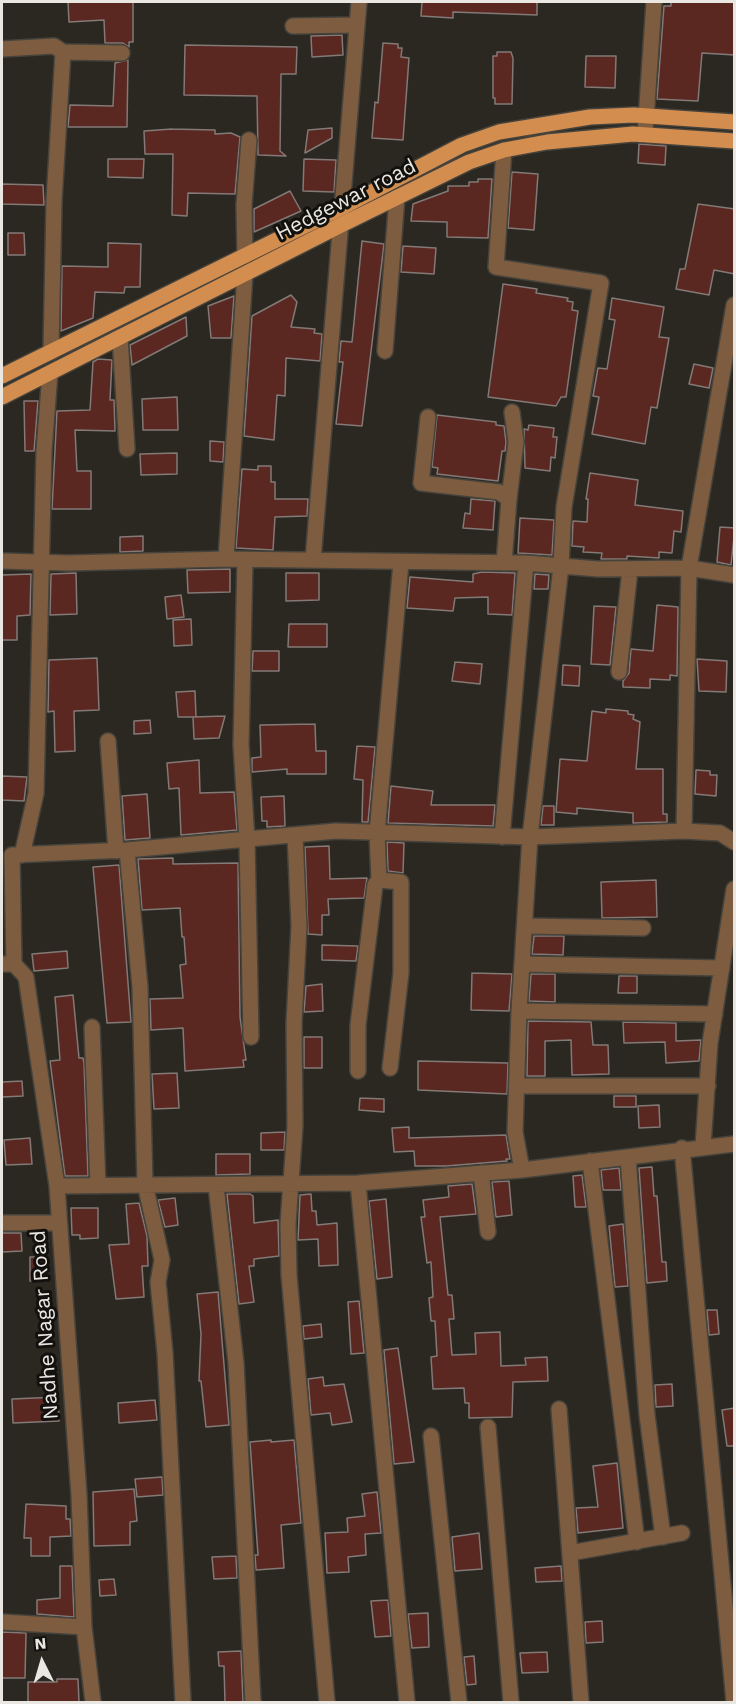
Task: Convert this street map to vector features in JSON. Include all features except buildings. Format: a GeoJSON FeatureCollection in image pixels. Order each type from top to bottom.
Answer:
{"type":"FeatureCollection","features":[{"type":"Feature","properties":{"kind":"main road","name":"Hedgewar road"},"geometry":{"type":"LineString","coordinates":[[2,376],[343,207],[462,145],[499,132],[590,117],[646,116],[735,122]]}},
{"type":"Feature","properties":{"kind":"main road","name":"Hedgewar road"},"geometry":{"type":"LineString","coordinates":[[2,397],[469,162],[504,150],[580,138],[645,135],[735,141]]}},
{"type":"Feature","properties":{"kind":"street"},"geometry":{"type":"LineString","coordinates":[[314,560],[359,2]]}},
{"type":"Feature","properties":{"kind":"street"},"geometry":{"type":"LineString","coordinates":[[645,135],[654,2]]}},
{"type":"Feature","properties":{"kind":"street"},"geometry":{"type":"LineString","coordinates":[[292,26],[357,25]]}},
{"type":"Feature","properties":{"kind":"street"},"geometry":{"type":"LineString","coordinates":[[2,50],[54,46],[63,52],[122,53]]}},
{"type":"Feature","properties":{"kind":"street"},"geometry":{"type":"LineString","coordinates":[[51,352],[54,201],[63,52]]}},
{"type":"Feature","properties":{"kind":"street"},"geometry":{"type":"LineString","coordinates":[[245,256],[244,205],[249,140]]}},
{"type":"Feature","properties":{"kind":"street"},"geometry":{"type":"LineString","coordinates":[[504,150],[496,267],[601,283],[564,507],[561,566],[530,837],[519,1011],[515,1132],[522,1170]]}},
{"type":"Feature","properties":{"kind":"street"},"geometry":{"type":"LineString","coordinates":[[385,351],[397,197]]}},
{"type":"Feature","properties":{"kind":"street"},"geometry":{"type":"LineString","coordinates":[[226,559],[245,274]]}},
{"type":"Feature","properties":{"kind":"street"},"geometry":{"type":"LineString","coordinates":[[684,831],[689,568],[735,305]]}},
{"type":"Feature","properties":{"kind":"street"},"geometry":{"type":"LineString","coordinates":[[120,337],[127,449]]}},
{"type":"Feature","properties":{"kind":"street"},"geometry":{"type":"LineString","coordinates":[[22,855],[36,793],[44,451],[50,373]]}},
{"type":"Feature","properties":{"kind":"street"},"geometry":{"type":"LineString","coordinates":[[504,563],[516,442],[512,412]]}},
{"type":"Feature","properties":{"kind":"street"},"geometry":{"type":"LineString","coordinates":[[428,417],[421,483],[499,492],[509,499]]}},
{"type":"Feature","properties":{"kind":"street"},"geometry":{"type":"LineString","coordinates":[[2,561],[226,559],[526,563],[561,566],[689,568],[735,574]]}},
{"type":"Feature","properties":{"kind":"street"},"geometry":{"type":"LineString","coordinates":[[245,560],[241,745],[247,840],[251,1037]]}},
{"type":"Feature","properties":{"kind":"street"},"geometry":{"type":"LineString","coordinates":[[358,1071],[358,1025],[375,885],[379,880],[377,832],[401,563]]}},
{"type":"Feature","properties":{"kind":"street"},"geometry":{"type":"LineString","coordinates":[[502,837],[526,563]]}},
{"type":"Feature","properties":{"kind":"street"},"geometry":{"type":"LineString","coordinates":[[619,672],[630,568]]}},
{"type":"Feature","properties":{"kind":"street"},"geometry":{"type":"LineString","coordinates":[[108,741],[140,987],[145,1184],[162,1260],[158,1282],[165,1353],[183,1702]]}},
{"type":"Feature","properties":{"kind":"street"},"geometry":{"type":"LineString","coordinates":[[8,964],[12,855],[121,850],[336,831],[502,837],[684,831],[720,833],[735,842]]}},
{"type":"Feature","properties":{"kind":"street"},"geometry":{"type":"LineString","coordinates":[[295,835],[298,926],[294,1023],[295,1126],[289,1185],[289,1285],[327,1702]]}},
{"type":"Feature","properties":{"kind":"street"},"geometry":{"type":"LineString","coordinates":[[379,880],[401,882],[401,973],[390,1068]]}},
{"type":"Feature","properties":{"kind":"street"},"geometry":{"type":"LineString","coordinates":[[704,1146],[715,1014],[735,889]]}},
{"type":"Feature","properties":{"kind":"street"},"geometry":{"type":"LineString","coordinates":[[525,926],[643,928]]}},
{"type":"Feature","properties":{"kind":"street","name":"Nadhe Nagar Road"},"geometry":{"type":"LineString","coordinates":[[8,964],[26,977],[57,1186],[80,1495],[84,1627],[93,1702]]}},
{"type":"Feature","properties":{"kind":"street"},"geometry":{"type":"LineString","coordinates":[[522,964],[722,968]]}},
{"type":"Feature","properties":{"kind":"street"},"geometry":{"type":"LineString","coordinates":[[519,1011],[715,1014]]}},
{"type":"Feature","properties":{"kind":"street"},"geometry":{"type":"LineString","coordinates":[[92,1027],[98,1186]]}},
{"type":"Feature","properties":{"kind":"street"},"geometry":{"type":"LineString","coordinates":[[517,1086],[708,1086]]}},
{"type":"Feature","properties":{"kind":"street"},"geometry":{"type":"LineString","coordinates":[[57,1186],[358,1184],[522,1170],[682,1148],[735,1144]]}},
{"type":"Feature","properties":{"kind":"street"},"geometry":{"type":"LineString","coordinates":[[682,1148],[734,1702]]}},
{"type":"Feature","properties":{"kind":"street"},"geometry":{"type":"LineString","coordinates":[[628,1157],[647,1415],[663,1537]]}},
{"type":"Feature","properties":{"kind":"street"},"geometry":{"type":"LineString","coordinates":[[590,1161],[637,1542]]}},
{"type":"Feature","properties":{"kind":"street"},"geometry":{"type":"LineString","coordinates":[[481,1173],[488,1232]]}},
{"type":"Feature","properties":{"kind":"street"},"geometry":{"type":"LineString","coordinates":[[358,1184],[408,1702]]}},
{"type":"Feature","properties":{"kind":"street"},"geometry":{"type":"LineString","coordinates":[[216,1186],[236,1363],[253,1702]]}},
{"type":"Feature","properties":{"kind":"street"},"geometry":{"type":"LineString","coordinates":[[2,1223],[58,1223]]}},
{"type":"Feature","properties":{"kind":"street"},"geometry":{"type":"LineString","coordinates":[[559,1409],[581,1702]]}},
{"type":"Feature","properties":{"kind":"street"},"geometry":{"type":"LineString","coordinates":[[488,1427],[511,1702]]}},
{"type":"Feature","properties":{"kind":"street"},"geometry":{"type":"LineString","coordinates":[[431,1436],[459,1702]]}},
{"type":"Feature","properties":{"kind":"street"},"geometry":{"type":"LineString","coordinates":[[570,1553],[682,1533]]}},
{"type":"Feature","properties":{"kind":"street"},"geometry":{"type":"LineString","coordinates":[[2,1622],[84,1627]]}}]}
